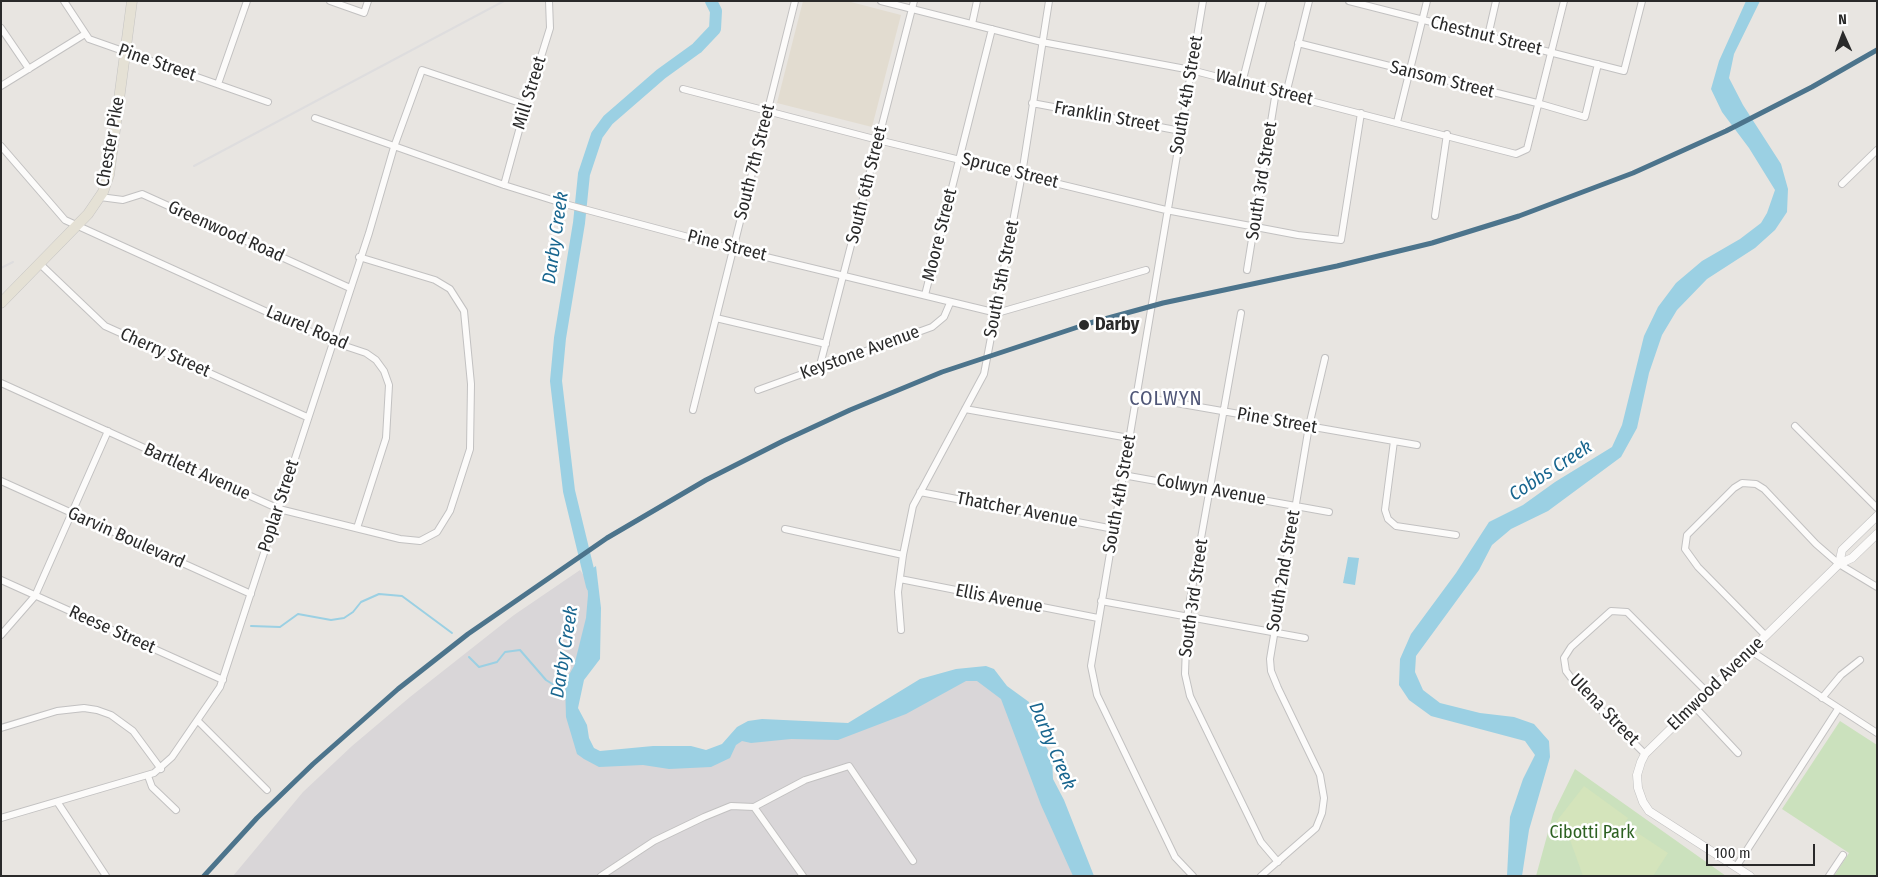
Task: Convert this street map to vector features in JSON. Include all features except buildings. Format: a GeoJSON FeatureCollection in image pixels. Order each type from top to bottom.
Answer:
{"type":"FeatureCollection","features":[{"type":"Feature","properties":{"kind":"main road","name":"Chester Pike"},"geometry":{"type":"LineString","coordinates":[[1,303],[40,264],[100,197],[109,175],[132,1]]}},
{"type":"Feature","properties":{"kind":"street","name":"Pine Street"},"geometry":{"type":"LineString","coordinates":[[64,1],[89,39],[268,102]]}},
{"type":"Feature","properties":{"kind":"street"},"geometry":{"type":"LineString","coordinates":[[218,84],[247,1]]}},
{"type":"Feature","properties":{"kind":"street"},"geometry":{"type":"LineString","coordinates":[[330,1],[364,13],[368,1]]}},
{"type":"Feature","properties":{"kind":"street","name":"Mill Street"},"geometry":{"type":"LineString","coordinates":[[504,185],[550,28],[548,1]]}},
{"type":"Feature","properties":{"kind":"street","name":"South 7th Street"},"geometry":{"type":"LineString","coordinates":[[693,410],[795,1]]}},
{"type":"Feature","properties":{"kind":"street","name":"Walnut Street"},"geometry":{"type":"LineString","coordinates":[[881,1],[1042,42],[1191,70],[1447,134],[1516,154],[1527,149],[1537,103]]}},
{"type":"Feature","properties":{"kind":"street","name":"South 6th Street"},"geometry":{"type":"LineString","coordinates":[[819,369],[914,1]]}},
{"type":"Feature","properties":{"kind":"street"},"geometry":{"type":"LineString","coordinates":[[972,24],[977,1]]}},
{"type":"Feature","properties":{"kind":"street","name":"South 5th Street"},"geometry":{"type":"LineString","coordinates":[[901,630],[898,606],[902,555],[913,506],[984,374],[1022,174],[1049,1]]}},
{"type":"Feature","properties":{"kind":"street","name":"South 4th Street"},"geometry":{"type":"LineString","coordinates":[[1193,876],[1175,856],[1097,696],[1091,666],[1155,290],[1166,210],[1203,1]]}},
{"type":"Feature","properties":{"kind":"street"},"geometry":{"type":"LineString","coordinates":[[1242,83],[1263,1]]}},
{"type":"Feature","properties":{"kind":"street"},"geometry":{"type":"LineString","coordinates":[[1286,94],[1309,1]]}},
{"type":"Feature","properties":{"kind":"street","name":"Chestnut Street"},"geometry":{"type":"LineString","coordinates":[[1349,1],[1624,71],[1642,1]]}},
{"type":"Feature","properties":{"kind":"street"},"geometry":{"type":"LineString","coordinates":[[1397,122],[1427,1]]}},
{"type":"Feature","properties":{"kind":"street"},"geometry":{"type":"LineString","coordinates":[[1488,36],[1496,1]]}},
{"type":"Feature","properties":{"kind":"street"},"geometry":{"type":"LineString","coordinates":[[1537,103],[1564,1]]}},
{"type":"Feature","properties":{"kind":"street"},"geometry":{"type":"LineString","coordinates":[[1,28],[29,69]]}},
{"type":"Feature","properties":{"kind":"street","name":"Moore Street"},"geometry":{"type":"LineString","coordinates":[[925,296],[992,29]]}},
{"type":"Feature","properties":{"kind":"street"},"geometry":{"type":"LineString","coordinates":[[1,86],[85,34]]}},
{"type":"Feature","properties":{"kind":"street","name":"Sansom Street"},"geometry":{"type":"LineString","coordinates":[[1298,43],[1537,103],[1584,117],[1598,64]]}},
{"type":"Feature","properties":{"kind":"street","name":"Poplar Street"},"geometry":{"type":"LineString","coordinates":[[1,818],[148,776],[161,768],[172,757],[198,721],[223,680],[360,258],[394,146],[422,70],[526,105]]}},
{"type":"Feature","properties":{"kind":"street","name":"Spruce Street"},"geometry":{"type":"LineString","coordinates":[[683,89],[878,140],[960,158],[1166,210],[1341,240],[1361,113]]}},
{"type":"Feature","properties":{"kind":"street","name":"South 3rd Street"},"geometry":{"type":"LineString","coordinates":[[1247,270],[1276,91]]}},
{"type":"Feature","properties":{"kind":"street","name":"Franklin Street"},"geometry":{"type":"LineString","coordinates":[[1032,103],[1181,131]]}},
{"type":"Feature","properties":{"kind":"street","name":"Pine Street"},"geometry":{"type":"LineString","coordinates":[[315,118],[504,185],[565,204],[733,249],[844,274],[997,313],[1146,270]]}},
{"type":"Feature","properties":{"kind":"street"},"geometry":{"type":"LineString","coordinates":[[1435,216],[1447,134]]}},
{"type":"Feature","properties":{"kind":"street"},"geometry":{"type":"LineString","coordinates":[[1,146],[65,220],[76,225]]}},
{"type":"Feature","properties":{"kind":"street"},"geometry":{"type":"LineString","coordinates":[[1842,184],[1877,150]]}},
{"type":"Feature","properties":{"kind":"street","name":"Greenwood Road"},"geometry":{"type":"LineString","coordinates":[[100,197],[122,200],[142,194],[350,288]]}},
{"type":"Feature","properties":{"kind":"street","name":"Laurel Road"},"geometry":{"type":"LineString","coordinates":[[76,225],[333,342],[366,353],[376,360],[384,370],[389,385],[386,438],[357,528]]}},
{"type":"Feature","properties":{"kind":"street","name":"Bartlett Avenue"},"geometry":{"type":"LineString","coordinates":[[1,383],[279,509],[400,538],[420,541],[437,532],[453,502],[470,449],[471,384],[468,334],[464,310],[450,289],[435,280],[360,258]]}},
{"type":"Feature","properties":{"kind":"street","name":"Cherry Street"},"geometry":{"type":"LineString","coordinates":[[40,264],[105,326],[307,417]]}},
{"type":"Feature","properties":{"kind":"street","name":"Keystone Avenue"},"geometry":{"type":"LineString","coordinates":[[758,390],[932,328],[944,317],[950,302]]}},
{"type":"Feature","properties":{"kind":"street","name":"South 3rd Street"},"geometry":{"type":"LineString","coordinates":[[1241,313],[1222,411],[1187,617],[1185,674],[1190,696],[1261,842],[1278,862]]}},
{"type":"Feature","properties":{"kind":"street"},"geometry":{"type":"LineString","coordinates":[[716,318],[826,344]]}},
{"type":"Feature","properties":{"kind":"street","name":"South 2nd Street"},"geometry":{"type":"LineString","coordinates":[[1261,876],[1311,834],[1319,821],[1324,798],[1320,775],[1273,678],[1270,658],[1309,426],[1325,358]]}},
{"type":"Feature","properties":{"kind":"street","name":"Pine Street"},"geometry":{"type":"LineString","coordinates":[[1136,396],[1417,445]]}},
{"type":"Feature","properties":{"kind":"street"},"geometry":{"type":"LineString","coordinates":[[965,409],[1129,438]]}},
{"type":"Feature","properties":{"kind":"street"},"geometry":{"type":"LineString","coordinates":[[1795,426],[1877,508]]}},
{"type":"Feature","properties":{"kind":"street"},"geometry":{"type":"LineString","coordinates":[[1,635],[35,596],[108,432]]}},
{"type":"Feature","properties":{"kind":"street"},"geometry":{"type":"LineString","coordinates":[[1394,441],[1385,510],[1388,519],[1396,526],[1456,535]]}},
{"type":"Feature","properties":{"kind":"street","name":"Colwyn Avenue"},"geometry":{"type":"LineString","coordinates":[[1123,475],[1328,512]]}},
{"type":"Feature","properties":{"kind":"street","name":"Garvin Boulevard"},"geometry":{"type":"LineString","coordinates":[[1,481],[251,594]]}},
{"type":"Feature","properties":{"kind":"street"},"geometry":{"type":"LineString","coordinates":[[1766,636],[1688,556],[1685,548],[1687,535],[1734,488],[1746,483],[1756,484],[1764,489],[1816,544],[1839,564],[1877,587]]}},
{"type":"Feature","properties":{"kind":"street","name":"Thatcher Avenue"},"geometry":{"type":"LineString","coordinates":[[920,492],[1114,529]]}},
{"type":"Feature","properties":{"kind":"street","name":"Elmwood Avenue"},"geometry":{"type":"LineString","coordinates":[[1839,564],[1842,550],[1877,516]]}},
{"type":"Feature","properties":{"kind":"street"},"geometry":{"type":"LineString","coordinates":[[785,529],[902,555]]}},
{"type":"Feature","properties":{"kind":"street","name":"Elmwood Avenue"},"geometry":{"type":"LineString","coordinates":[[1750,876],[1649,811],[1643,802],[1638,788],[1637,775],[1645,754],[1839,564],[1852,558],[1877,534]]}},
{"type":"Feature","properties":{"kind":"street","name":"Ellis Avenue"},"geometry":{"type":"LineString","coordinates":[[900,579],[1098,618]]}},
{"type":"Feature","properties":{"kind":"street","name":"Reese Street"},"geometry":{"type":"LineString","coordinates":[[1,580],[223,680]]}},
{"type":"Feature","properties":{"kind":"street"},"geometry":{"type":"LineString","coordinates":[[1101,602],[1305,638]]}},
{"type":"Feature","properties":{"kind":"street","name":"Ulena Street"},"geometry":{"type":"LineString","coordinates":[[1645,754],[1578,687],[1564,665],[1564,658],[1571,647],[1605,615],[1615,610],[1627,612],[1708,693]]}},
{"type":"Feature","properties":{"kind":"street"},"geometry":{"type":"LineString","coordinates":[[1751,651],[1877,733]]}},
{"type":"Feature","properties":{"kind":"street"},"geometry":{"type":"LineString","coordinates":[[1822,698],[1841,675],[1860,660]]}},
{"type":"Feature","properties":{"kind":"street"},"geometry":{"type":"LineString","coordinates":[[1694,706],[1738,753]]}},
{"type":"Feature","properties":{"kind":"street"},"geometry":{"type":"LineString","coordinates":[[1,728],[57,711],[84,708],[97,710],[111,715],[133,731],[161,768]]}},
{"type":"Feature","properties":{"kind":"street"},"geometry":{"type":"LineString","coordinates":[[1736,867],[1838,709]]}},
{"type":"Feature","properties":{"kind":"street"},"geometry":{"type":"LineString","coordinates":[[198,721],[267,790]]}},
{"type":"Feature","properties":{"kind":"street"},"geometry":{"type":"LineString","coordinates":[[601,876],[654,841],[704,817],[731,806],[754,807],[805,780],[849,766],[913,861]]}},
{"type":"Feature","properties":{"kind":"street"},"geometry":{"type":"LineString","coordinates":[[148,776],[152,787],[176,810]]}},
{"type":"Feature","properties":{"kind":"street"},"geometry":{"type":"LineString","coordinates":[[58,802],[106,876]]}},
{"type":"Feature","properties":{"kind":"street"},"geometry":{"type":"LineString","coordinates":[[754,807],[803,876]]}},
{"type":"Feature","properties":{"kind":"street"},"geometry":{"type":"LineString","coordinates":[[1829,876],[1843,855]]}},
{"type":"Feature","properties":{"kind":"shaded area"},"geometry":{"type":"Polygon","coordinates":[[[803,1],[847,1],[901,15],[872,127],[777,103],[803,1]]]}},
{"type":"Feature","properties":{"kind":"shaded area"},"geometry":{"type":"Polygon","coordinates":[[[580,570],[594,591],[575,708],[597,759],[694,759],[755,729],[851,727],[970,678],[993,677],[1085,876],[233,876],[303,792],[352,746],[410,697],[514,615],[580,570]]]}},
{"type":"Feature","properties":{"kind":"green space"},"geometry":{"type":"Polygon","coordinates":[[[1840,721],[1877,745],[1877,876],[1834,876],[1849,853],[1782,809],[1840,721]]]}},
{"type":"Feature","properties":{"kind":"green space","name":"Cibotti Park"},"geometry":{"type":"Polygon","coordinates":[[[1575,769],[1726,876],[1536,876],[1553,814],[1575,769]]]}},
{"type":"Feature","properties":{"kind":"green space"},"geometry":{"type":"Polygon","coordinates":[[[1584,786],[1628,818],[1624,824],[1668,853],[1653,876],[1583,876],[1569,837],[1552,827],[1584,786]]]}},
{"type":"Feature","properties":{"kind":"water"},"geometry":{"type":"Polygon","coordinates":[[[1746,1],[1760,1],[1734,54],[1729,78],[1743,105],[1781,164],[1788,189],[1787,212],[1775,230],[1755,248],[1707,279],[1677,310],[1662,335],[1649,373],[1637,428],[1621,457],[1548,511],[1511,529],[1492,545],[1479,570],[1416,656],[1415,672],[1423,690],[1440,703],[1480,713],[1514,717],[1534,724],[1549,741],[1550,757],[1529,830],[1522,876],[1507,876],[1510,817],[1523,779],[1535,755],[1525,741],[1431,716],[1409,700],[1399,685],[1400,659],[1411,634],[1456,573],[1489,522],[1523,505],[1555,482],[1612,447],[1622,425],[1644,336],[1658,307],[1676,283],[1702,261],[1740,239],[1761,223],[1767,213],[1775,190],[1749,148],[1722,112],[1711,89],[1719,61],[1746,1]]]}},
{"type":"Feature","properties":{"kind":"water"},"geometry":{"type":"Polygon","coordinates":[[[1348,557],[1359,558],[1355,585],[1343,583],[1348,557]]]}},
{"type":"Feature","properties":{"kind":"water"},"geometry":{"type":"Polygon","coordinates":[[[596,566],[601,608],[600,659],[584,680],[578,708],[587,725],[589,738],[594,748],[600,751],[653,746],[691,746],[706,750],[722,744],[737,727],[748,721],[762,719],[848,723],[920,679],[956,669],[986,666],[994,669],[1007,686],[1029,702],[1035,728],[1052,757],[1053,779],[1064,800],[1094,876],[1073,876],[1041,805],[1001,699],[977,681],[966,681],[906,714],[838,740],[791,739],[751,743],[742,741],[736,745],[730,758],[711,767],[669,769],[643,765],[599,767],[584,759],[577,754],[566,717],[565,682],[574,666],[586,618],[587,572],[596,566]]]}},
{"type":"Feature","properties":{"kind":"waterway","name":"Darby Creek"},"geometry":{"type":"LineString","coordinates":[[592,586],[569,491],[556,381],[560,338],[579,223],[584,174],[597,135],[608,120],[661,74],[697,48],[715,29],[716,11],[711,1]]}},
{"type":"Feature","properties":{"kind":"waterway"},"geometry":{"type":"LineString","coordinates":[[251,626],[280,627],[298,614],[331,620],[344,618],[353,612],[361,602],[379,594],[402,596],[452,633]]}},
{"type":"Feature","properties":{"kind":"waterway"},"geometry":{"type":"LineString","coordinates":[[469,657],[479,667],[497,662],[505,652],[520,650],[546,680],[554,685],[567,687]]}},
{"type":"Feature","properties":{"kind":"railway"},"geometry":{"type":"LineString","coordinates":[[194,166],[504,1]]}},
{"type":"Feature","properties":{"kind":"railway"},"geometry":{"type":"LineString","coordinates":[[1,268],[13,262]]}},
{"type":"Feature","properties":{"kind":"transit line"},"geometry":{"type":"LineString","coordinates":[[204,876],[257,818],[313,764],[398,689],[468,634],[607,538],[706,480],[783,441],[850,410],[942,372],[1090,323],[1163,303],[1337,266],[1432,243],[1519,216],[1633,173],[1726,131],[1812,87],[1877,50]]}},
{"type":"Feature","properties":{"kind":"place","name":"Darby"},"geometry":{"type":"Point","coordinates":[1084,325]}},
{"type":"Feature","properties":{"kind":"district","name":"COLWYN"},"geometry":{"type":"Point","coordinates":[1166,399]}},
{"type":"Feature","properties":{"kind":"water label","name":"Cobbs Creek"},"geometry":{"type":"Point","coordinates":[1551,471]}}]}
